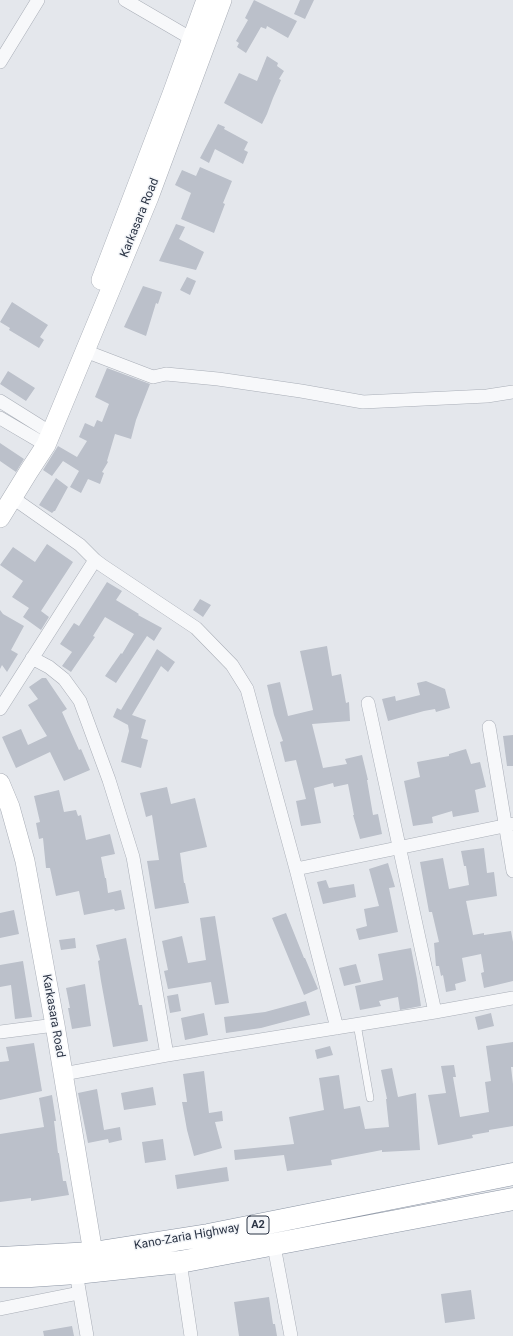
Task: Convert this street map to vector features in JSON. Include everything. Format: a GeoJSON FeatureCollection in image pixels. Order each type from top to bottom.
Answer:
{"type":"FeatureCollection","features":[{"type":"Feature","properties":{"kind":"highway","name":"Kano-Zaria Highway"},"geometry":{"type":"LineString","coordinates":[[0,1258],[92,1253],[208,1235],[513,1174]]}},
{"type":"Feature","properties":{"kind":"highway","name":"Kano-Zaria Highway"},"geometry":{"type":"LineString","coordinates":[[0,1276],[32,1276],[77,1283],[513,1199]]}},
{"type":"Feature","properties":{"kind":"main road","name":"Karkasara Road"},"geometry":{"type":"LineString","coordinates":[[44,436],[61,384],[206,0]]}},
{"type":"Feature","properties":{"kind":"main road","name":"Karkasara Road"},"geometry":{"type":"LineString","coordinates":[[0,518],[29,470],[85,351],[149,197],[222,0]]}},
{"type":"Feature","properties":{"kind":"main road","name":"Karkasara Road"},"geometry":{"type":"LineString","coordinates":[[0,783],[10,807],[25,861],[64,1074],[92,1253]]}},
{"type":"Feature","properties":{"kind":"street"},"geometry":{"type":"LineString","coordinates":[[0,62],[38,0]]}},
{"type":"Feature","properties":{"kind":"street"},"geometry":{"type":"LineString","coordinates":[[125,0],[192,39]]}},
{"type":"Feature","properties":{"kind":"street"},"geometry":{"type":"LineString","coordinates":[[85,351],[153,377],[166,374],[218,379],[363,402],[487,396],[513,392]]}},
{"type":"Feature","properties":{"kind":"street"},"geometry":{"type":"LineString","coordinates":[[0,401],[44,436]]}},
{"type":"Feature","properties":{"kind":"street"},"geometry":{"type":"LineString","coordinates":[[0,418],[44,436]]}},
{"type":"Feature","properties":{"kind":"street"},"geometry":{"type":"LineString","coordinates":[[13,498],[80,545],[94,560],[196,628],[232,665],[247,689],[337,1028]]}},
{"type":"Feature","properties":{"kind":"street"},"geometry":{"type":"LineString","coordinates":[[0,709],[94,560]]}},
{"type":"Feature","properties":{"kind":"street"},"geometry":{"type":"LineString","coordinates":[[32,658],[50,666],[64,679],[80,701],[109,780],[133,857],[167,1055]]}},
{"type":"Feature","properties":{"kind":"street"},"geometry":{"type":"LineString","coordinates":[[368,703],[435,1012]]}},
{"type":"Feature","properties":{"kind":"street"},"geometry":{"type":"LineString","coordinates":[[489,727],[509,825],[513,871]]}},
{"type":"Feature","properties":{"kind":"street"},"geometry":{"type":"LineString","coordinates":[[296,869],[509,825]]}},
{"type":"Feature","properties":{"kind":"street"},"geometry":{"type":"LineString","coordinates":[[64,1074],[167,1055],[513,998]]}},
{"type":"Feature","properties":{"kind":"street"},"geometry":{"type":"LineString","coordinates":[[0,1032],[55,1024]]}},
{"type":"Feature","properties":{"kind":"street"},"geometry":{"type":"LineString","coordinates":[[274,1246],[291,1336]]}},
{"type":"Feature","properties":{"kind":"street"},"geometry":{"type":"LineString","coordinates":[[180,1262],[191,1336]]}},
{"type":"Feature","properties":{"kind":"street"},"geometry":{"type":"LineString","coordinates":[[0,1309],[77,1283],[87,1336]]}},
{"type":"Feature","properties":{"kind":"lane"},"geometry":{"type":"LineString","coordinates":[[357,1024],[370,1098]]}},
{"type":"Feature","properties":{"kind":"building"},"geometry":{"type":"Polygon","coordinates":[[[254,0],[297,21],[288,38],[267,26],[266,29],[261,27],[246,53],[237,47],[239,43],[236,41],[248,20],[245,18],[254,0]]]}},
{"type":"Feature","properties":{"kind":"building"},"geometry":{"type":"Polygon","coordinates":[[[300,0],[314,0],[305,19],[294,14],[300,0]]]}},
{"type":"Feature","properties":{"kind":"building"},"geometry":{"type":"Polygon","coordinates":[[[267,56],[278,63],[277,66],[284,71],[279,79],[281,80],[262,124],[224,103],[239,73],[257,81],[267,56]]]}},
{"type":"Feature","properties":{"kind":"building"},"geometry":{"type":"Polygon","coordinates":[[[218,124],[225,127],[224,129],[248,142],[244,150],[248,152],[243,164],[215,149],[209,163],[200,158],[218,124]]]}},
{"type":"Feature","properties":{"kind":"building"},"geometry":{"type":"Polygon","coordinates":[[[200,167],[232,181],[223,203],[225,204],[214,233],[181,219],[191,193],[175,185],[182,170],[196,176],[200,167]]]}},
{"type":"Feature","properties":{"kind":"building"},"geometry":{"type":"Polygon","coordinates":[[[176,224],[185,227],[179,239],[204,252],[196,270],[159,261],[176,224]]]}},
{"type":"Feature","properties":{"kind":"building"},"geometry":{"type":"Polygon","coordinates":[[[187,277],[196,281],[190,295],[180,290],[187,277]]]}},
{"type":"Feature","properties":{"kind":"building"},"geometry":{"type":"Polygon","coordinates":[[[143,286],[162,292],[158,304],[156,303],[146,336],[124,327],[143,286]]]}},
{"type":"Feature","properties":{"kind":"building"},"geometry":{"type":"Polygon","coordinates":[[[12,302],[48,325],[40,337],[44,340],[39,348],[9,330],[10,328],[0,322],[12,302]]]}},
{"type":"Feature","properties":{"kind":"building"},"geometry":{"type":"Polygon","coordinates":[[[107,368],[150,384],[136,420],[131,439],[115,434],[107,461],[108,462],[102,472],[104,473],[100,484],[88,479],[81,493],[70,487],[79,471],[63,461],[52,476],[43,470],[58,446],[77,457],[87,441],[79,437],[85,423],[94,427],[97,420],[102,422],[109,404],[95,397],[107,368]]]}},
{"type":"Feature","properties":{"kind":"building"},"geometry":{"type":"Polygon","coordinates":[[[8,371],[35,388],[26,401],[0,384],[8,371]]]}},
{"type":"Feature","properties":{"kind":"building"},"geometry":{"type":"Polygon","coordinates":[[[0,443],[24,459],[16,472],[0,461],[0,443]]]}},
{"type":"Feature","properties":{"kind":"building"},"geometry":{"type":"Polygon","coordinates":[[[56,478],[68,487],[55,511],[52,513],[39,505],[56,478]]]}},
{"type":"Feature","properties":{"kind":"building"},"geometry":{"type":"Polygon","coordinates":[[[47,544],[73,562],[41,611],[49,617],[41,630],[23,617],[29,608],[12,597],[23,581],[0,565],[13,547],[35,562],[47,544]]]}},
{"type":"Feature","properties":{"kind":"building"},"geometry":{"type":"Polygon","coordinates":[[[107,582],[122,591],[116,600],[139,614],[138,615],[162,628],[154,641],[147,636],[116,683],[105,676],[121,653],[122,654],[134,634],[105,617],[93,636],[95,637],[71,672],[62,666],[72,652],[60,644],[74,623],[79,626],[107,582]]]}},
{"type":"Feature","properties":{"kind":"building"},"geometry":{"type":"Polygon","coordinates":[[[200,599],[211,605],[203,617],[193,610],[200,599]]]}},
{"type":"Feature","properties":{"kind":"building"},"geometry":{"type":"Polygon","coordinates":[[[0,610],[3,614],[24,626],[11,650],[18,654],[7,672],[2,665],[0,669],[0,610]]]}},
{"type":"Feature","properties":{"kind":"building"},"geometry":{"type":"Polygon","coordinates":[[[327,646],[332,676],[341,674],[346,703],[349,702],[350,721],[312,724],[323,768],[347,764],[345,759],[362,755],[368,780],[373,815],[378,814],[382,834],[360,839],[353,815],[348,784],[334,787],[333,783],[314,788],[321,823],[301,826],[296,801],[306,799],[296,760],[285,762],[280,742],[283,741],[274,715],[267,685],[280,682],[288,716],[313,710],[300,651],[327,646]]]}},
{"type":"Feature","properties":{"kind":"building"},"geometry":{"type":"Polygon","coordinates":[[[157,649],[175,662],[168,672],[161,666],[132,715],[146,720],[141,738],[148,740],[141,768],[121,762],[129,731],[128,725],[113,717],[117,708],[121,710],[157,649]]]}},
{"type":"Feature","properties":{"kind":"building"},"geometry":{"type":"Polygon","coordinates":[[[42,678],[46,678],[67,709],[62,712],[79,750],[81,749],[90,770],[64,781],[50,752],[16,768],[2,737],[21,729],[28,745],[47,736],[28,705],[38,699],[29,687],[42,678]]]}},
{"type":"Feature","properties":{"kind":"building"},"geometry":{"type":"Polygon","coordinates":[[[426,681],[445,689],[450,708],[436,712],[435,709],[424,711],[388,721],[382,699],[395,696],[396,701],[420,695],[417,683],[426,681]]]}},
{"type":"Feature","properties":{"kind":"building"},"geometry":{"type":"Polygon","coordinates":[[[513,735],[513,766],[507,766],[503,736],[513,735]]]}},
{"type":"Feature","properties":{"kind":"building"},"geometry":{"type":"Polygon","coordinates":[[[466,749],[471,764],[480,762],[486,787],[475,790],[479,812],[453,817],[452,811],[432,817],[433,823],[413,826],[404,781],[420,777],[417,762],[449,756],[449,754],[466,749]]]}},
{"type":"Feature","properties":{"kind":"building"},"geometry":{"type":"Polygon","coordinates":[[[167,787],[171,804],[195,798],[207,847],[180,853],[184,883],[189,903],[155,909],[147,861],[159,860],[152,815],[146,817],[140,793],[167,787]]]}},
{"type":"Feature","properties":{"kind":"building"},"geometry":{"type":"Polygon","coordinates":[[[59,790],[64,812],[76,810],[78,816],[81,815],[86,840],[110,834],[115,854],[101,857],[108,893],[121,890],[125,909],[115,911],[114,909],[84,915],[79,891],[56,896],[50,868],[46,868],[43,838],[39,839],[36,823],[40,822],[34,796],[59,790]]]}},
{"type":"Feature","properties":{"kind":"building"},"geometry":{"type":"Polygon","coordinates":[[[484,848],[487,873],[494,872],[497,896],[466,901],[473,935],[511,931],[513,942],[513,981],[484,988],[481,973],[484,972],[481,954],[462,958],[466,981],[455,984],[456,990],[446,992],[443,975],[441,976],[439,966],[436,966],[434,943],[439,942],[432,912],[429,912],[420,862],[443,858],[449,889],[469,885],[466,866],[464,866],[461,851],[484,848]]]}},
{"type":"Feature","properties":{"kind":"building"},"geometry":{"type":"Polygon","coordinates":[[[388,863],[395,887],[389,888],[398,932],[359,940],[356,929],[367,926],[364,909],[379,906],[369,869],[388,863]]]}},
{"type":"Feature","properties":{"kind":"building"},"geometry":{"type":"Polygon","coordinates":[[[326,880],[329,888],[354,884],[356,897],[323,904],[317,882],[326,880]]]}},
{"type":"Feature","properties":{"kind":"building"},"geometry":{"type":"Polygon","coordinates":[[[14,910],[19,934],[0,938],[0,913],[14,910]]]}},
{"type":"Feature","properties":{"kind":"building"},"geometry":{"type":"Polygon","coordinates":[[[286,913],[318,989],[304,995],[272,918],[286,913]]]}},
{"type":"Feature","properties":{"kind":"building"},"geometry":{"type":"Polygon","coordinates":[[[215,916],[229,1003],[215,1005],[211,982],[168,989],[164,971],[168,970],[162,941],[182,936],[188,963],[206,960],[200,918],[215,916]]]}},
{"type":"Feature","properties":{"kind":"building"},"geometry":{"type":"Polygon","coordinates":[[[75,938],[76,948],[61,950],[59,940],[75,938]]]}},
{"type":"Feature","properties":{"kind":"building"},"geometry":{"type":"Polygon","coordinates":[[[126,938],[139,1005],[142,1005],[148,1041],[113,1047],[98,961],[100,960],[96,945],[126,938]]]}},
{"type":"Feature","properties":{"kind":"building"},"geometry":{"type":"Polygon","coordinates":[[[411,948],[421,1006],[400,1010],[398,997],[379,1001],[381,1006],[360,1010],[355,986],[383,980],[378,954],[411,948]]]}},
{"type":"Feature","properties":{"kind":"building"},"geometry":{"type":"Polygon","coordinates":[[[23,961],[32,1017],[15,1019],[11,985],[0,987],[0,965],[23,961]]]}},
{"type":"Feature","properties":{"kind":"building"},"geometry":{"type":"Polygon","coordinates":[[[356,964],[361,982],[344,986],[339,968],[356,964]]]}},
{"type":"Feature","properties":{"kind":"building"},"geometry":{"type":"Polygon","coordinates":[[[85,984],[91,1026],[72,1029],[66,988],[85,984]]]}},
{"type":"Feature","properties":{"kind":"building"},"geometry":{"type":"Polygon","coordinates":[[[178,994],[181,1011],[170,1013],[167,996],[178,994]]]}},
{"type":"Feature","properties":{"kind":"building"},"geometry":{"type":"Polygon","coordinates":[[[306,1001],[310,1015],[261,1028],[226,1033],[224,1017],[265,1012],[306,1001]]]}},
{"type":"Feature","properties":{"kind":"building"},"geometry":{"type":"Polygon","coordinates":[[[204,1013],[208,1035],[185,1040],[181,1018],[204,1013]]]}},
{"type":"Feature","properties":{"kind":"building"},"geometry":{"type":"Polygon","coordinates":[[[491,1013],[494,1026],[478,1030],[475,1017],[491,1013]]]}},
{"type":"Feature","properties":{"kind":"building"},"geometry":{"type":"Polygon","coordinates":[[[513,1042],[513,1067],[511,1067],[513,1084],[513,1126],[489,1130],[489,1132],[472,1135],[473,1138],[438,1145],[428,1095],[446,1093],[441,1066],[454,1065],[456,1077],[453,1077],[460,1117],[489,1112],[485,1082],[491,1081],[486,1046],[513,1042]]]}},
{"type":"Feature","properties":{"kind":"building"},"geometry":{"type":"Polygon","coordinates":[[[34,1043],[42,1091],[0,1100],[0,1062],[9,1061],[6,1047],[34,1043]]]}},
{"type":"Feature","properties":{"kind":"building"},"geometry":{"type":"Polygon","coordinates":[[[330,1046],[333,1055],[317,1059],[315,1050],[330,1046]]]}},
{"type":"Feature","properties":{"kind":"building"},"geometry":{"type":"Polygon","coordinates":[[[392,1068],[398,1097],[416,1093],[420,1150],[382,1152],[382,1150],[331,1160],[332,1165],[287,1171],[284,1155],[235,1160],[234,1150],[294,1144],[289,1117],[324,1110],[319,1078],[339,1075],[344,1109],[360,1106],[365,1129],[389,1127],[387,1099],[381,1070],[392,1068]]]}},
{"type":"Feature","properties":{"kind":"building"},"geometry":{"type":"Polygon","coordinates":[[[204,1071],[209,1113],[222,1111],[223,1121],[215,1122],[222,1148],[194,1156],[182,1102],[187,1102],[183,1074],[204,1071]]]}},
{"type":"Feature","properties":{"kind":"building"},"geometry":{"type":"Polygon","coordinates":[[[153,1087],[156,1105],[124,1110],[121,1093],[153,1087]]]}},
{"type":"Feature","properties":{"kind":"building"},"geometry":{"type":"Polygon","coordinates":[[[97,1089],[104,1130],[120,1127],[122,1140],[109,1143],[108,1139],[88,1143],[78,1093],[97,1089]]]}},
{"type":"Feature","properties":{"kind":"building"},"geometry":{"type":"Polygon","coordinates":[[[52,1095],[56,1121],[54,1121],[58,1153],[63,1181],[66,1181],[69,1195],[31,1201],[31,1198],[0,1202],[0,1134],[44,1127],[39,1098],[52,1095]]]}},
{"type":"Feature","properties":{"kind":"building"},"geometry":{"type":"Polygon","coordinates":[[[163,1139],[166,1160],[145,1163],[142,1142],[163,1139]]]}},
{"type":"Feature","properties":{"kind":"building"},"geometry":{"type":"Polygon","coordinates":[[[227,1167],[229,1181],[177,1189],[175,1175],[227,1167]]]}},
{"type":"Feature","properties":{"kind":"building"},"geometry":{"type":"Polygon","coordinates":[[[471,1290],[475,1319],[445,1323],[441,1294],[471,1290]]]}},
{"type":"Feature","properties":{"kind":"building"},"geometry":{"type":"Polygon","coordinates":[[[269,1297],[273,1324],[275,1324],[277,1336],[239,1336],[234,1302],[269,1297]]]}},
{"type":"Feature","properties":{"kind":"building"},"geometry":{"type":"Polygon","coordinates":[[[72,1326],[74,1336],[44,1336],[43,1331],[72,1326]]]}}]}
